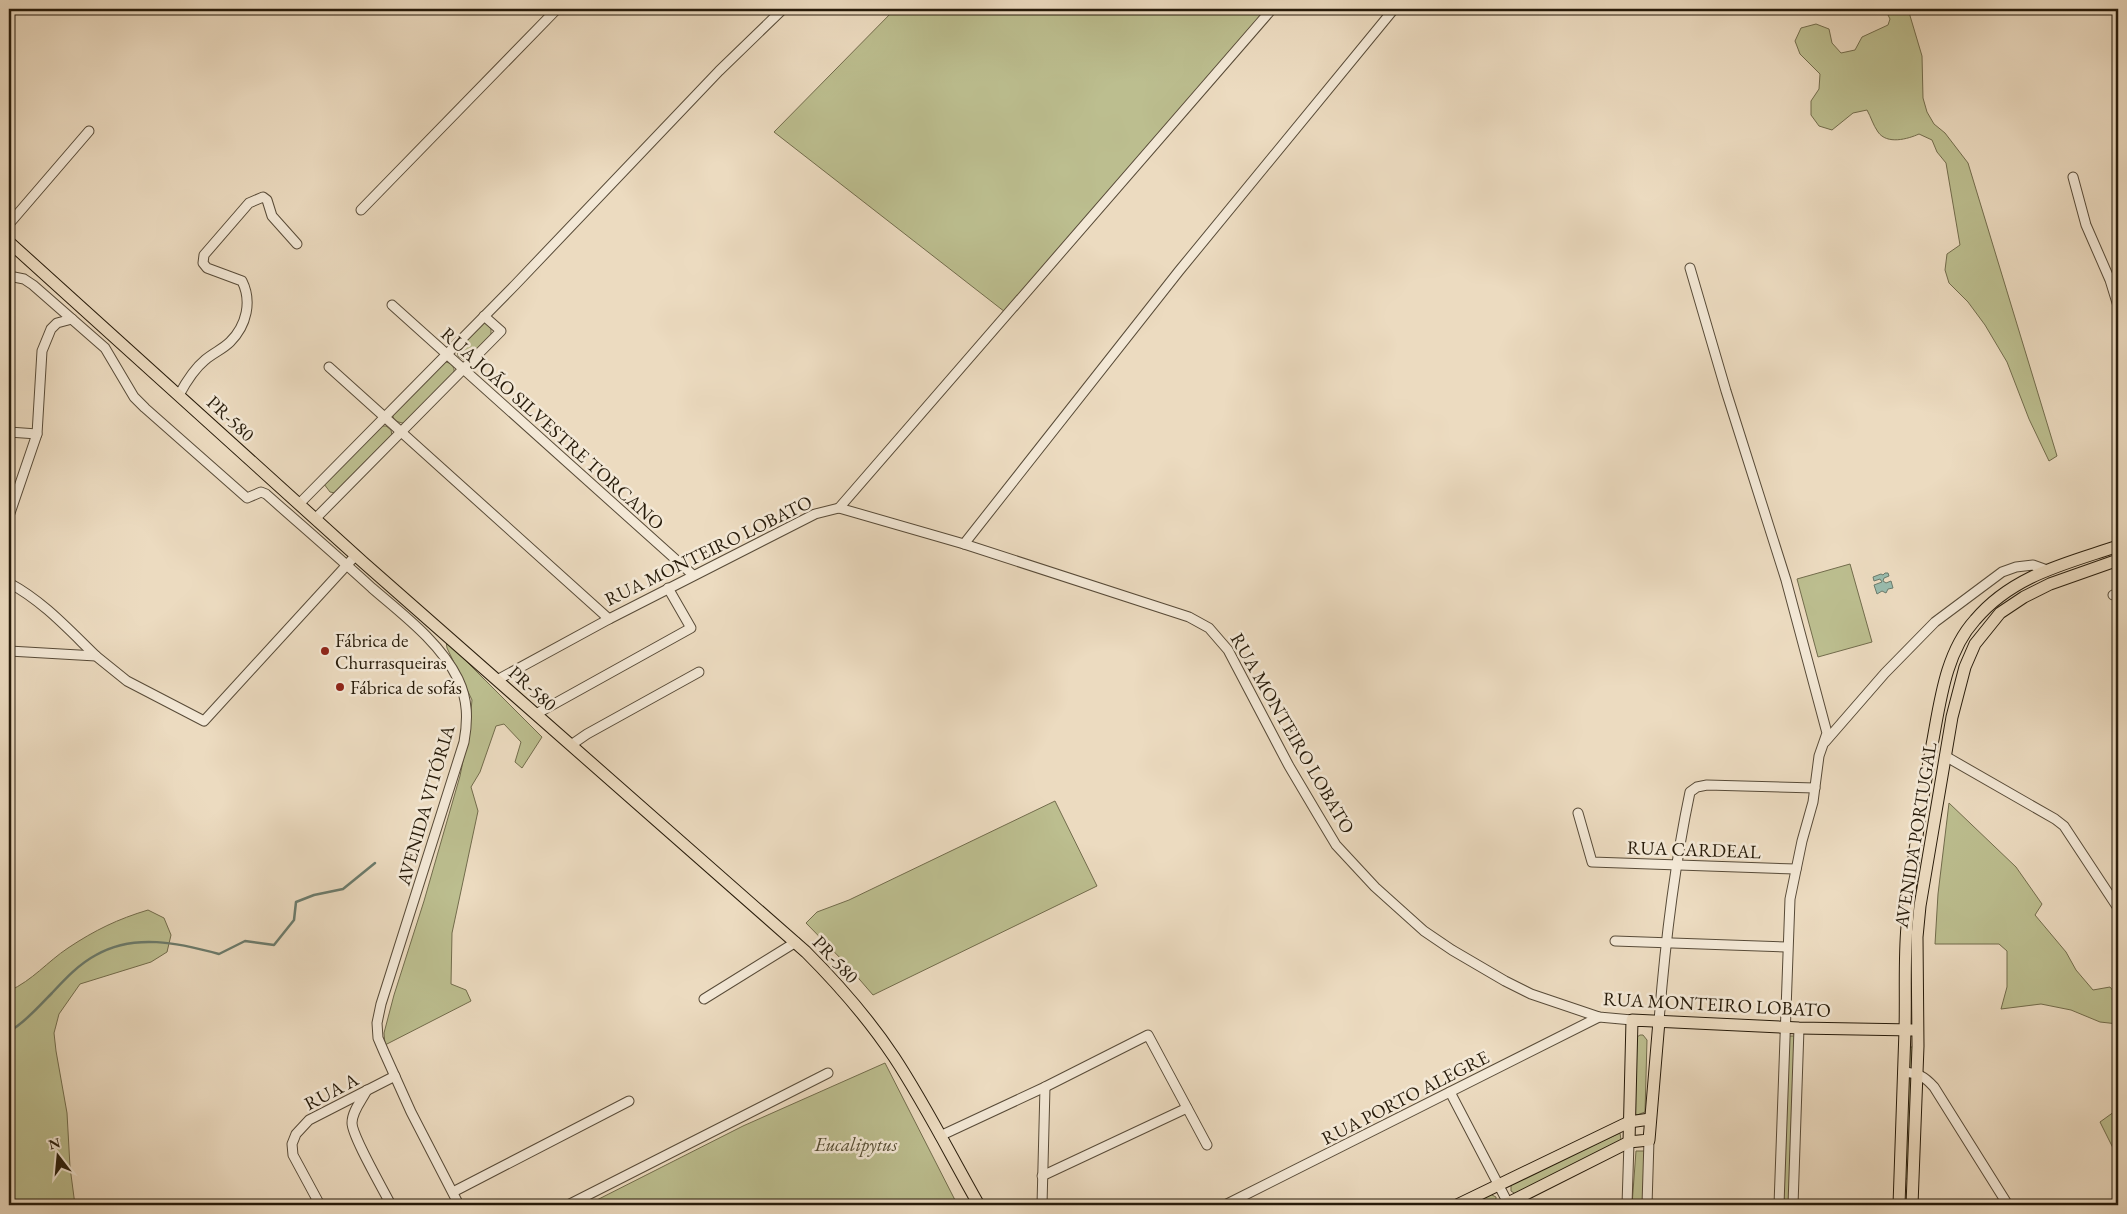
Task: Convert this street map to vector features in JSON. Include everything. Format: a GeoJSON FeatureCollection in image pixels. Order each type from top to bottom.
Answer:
{"type":"FeatureCollection","features":[{"type":"Feature","properties":{"kind":"main road","name":"PR-580"},"geometry":{"type":"LineString","coordinates":[[9,242],[315,519],[796,942],[838,985],[868,1020],[894,1057],[980,1205]]}},
{"type":"Feature","properties":{"kind":"main road"},"geometry":{"type":"LineString","coordinates":[[1911,1030],[1907,928],[1912,870],[1941,698],[1949,670],[1965,633],[1982,612],[2015,584],[2047,570],[2118,546]]}},
{"type":"Feature","properties":{"kind":"main road","name":"AVENIDA PORTUGAL"},"geometry":{"type":"LineString","coordinates":[[1900,1205],[1903,1072],[1911,1030],[1920,906],[1944,756],[1955,701],[1965,667],[1975,644],[1989,624],[2012,604],[2037,590],[2118,560]]}},
{"type":"Feature","properties":{"kind":"main road"},"geometry":{"type":"LineString","coordinates":[[1629,1142],[1632,1020]]}},
{"type":"Feature","properties":{"kind":"main road","name":"RUA MONTEIRO LOBATO"},"geometry":{"type":"LineString","coordinates":[[1632,1020],[1799,1028],[1911,1030]]}},
{"type":"Feature","properties":{"kind":"main road"},"geometry":{"type":"LineString","coordinates":[[1507,1205],[1629,1142],[1649,1140],[1659,1022]]}},
{"type":"Feature","properties":{"kind":"main road","name":"AVENIDA PORTUGAL"},"geometry":{"type":"LineString","coordinates":[[1911,1030],[1917,1073],[1912,1205]]}},
{"type":"Feature","properties":{"kind":"main road"},"geometry":{"type":"LineString","coordinates":[[1457,1205],[1629,1122],[1650,1119]]}},
{"type":"Feature","properties":{"kind":"main road"},"geometry":{"type":"LineString","coordinates":[[1900,1183],[1913,1183]]}},
{"type":"Feature","properties":{"kind":"street"},"geometry":{"type":"LineString","coordinates":[[362,210],[556,9]]}},
{"type":"Feature","properties":{"kind":"street"},"geometry":{"type":"LineString","coordinates":[[299,504],[484,316],[719,71],[783,9]]}},
{"type":"Feature","properties":{"kind":"street"},"geometry":{"type":"LineString","coordinates":[[839,508],[1272,9]]}},
{"type":"Feature","properties":{"kind":"street"},"geometry":{"type":"LineString","coordinates":[[964,544],[1179,271],[1394,9]]}},
{"type":"Feature","properties":{"kind":"street"},"geometry":{"type":"LineString","coordinates":[[9,224],[89,131]]}},
{"type":"Feature","properties":{"kind":"street"},"geometry":{"type":"LineString","coordinates":[[2073,177],[2086,226],[2110,280],[2118,306]]}},
{"type":"Feature","properties":{"kind":"street"},"geometry":{"type":"LineString","coordinates":[[179,394],[195,370],[205,360],[230,342],[237,333],[248,308],[248,294],[242,281],[206,268],[204,255],[249,203],[262,197],[267,200],[272,216],[297,244]]}},
{"type":"Feature","properties":{"kind":"street"},"geometry":{"type":"LineString","coordinates":[[1690,268],[1726,391],[1786,580],[1826,737]]}},
{"type":"Feature","properties":{"kind":"street"},"geometry":{"type":"LineString","coordinates":[[9,276],[24,279],[33,284],[105,348],[114,337]]}},
{"type":"Feature","properties":{"kind":"street","name":"RUA JOÃO SILVESTRE TORCANO"},"geometry":{"type":"LineString","coordinates":[[392,305],[694,575]]}},
{"type":"Feature","properties":{"kind":"street"},"geometry":{"type":"LineString","coordinates":[[315,519],[501,331],[484,316]]}},
{"type":"Feature","properties":{"kind":"street"},"geometry":{"type":"LineString","coordinates":[[9,516],[36,434],[42,351],[51,328],[57,323],[72,319]]}},
{"type":"Feature","properties":{"kind":"street","name":"AVENIDA VITÓRIA"},"geometry":{"type":"LineString","coordinates":[[105,348],[134,397],[144,408],[248,498],[261,492],[266,494],[410,622],[439,651],[452,667],[459,680],[466,704],[464,742],[381,1004],[377,1022],[378,1038],[411,1112],[459,1205]]}},
{"type":"Feature","properties":{"kind":"street"},"geometry":{"type":"LineString","coordinates":[[329,367],[609,618]]}},
{"type":"Feature","properties":{"kind":"street"},"geometry":{"type":"LineString","coordinates":[[9,432],[36,434]]}},
{"type":"Feature","properties":{"kind":"street","name":"RUA MONTEIRO LOBATO"},"geometry":{"type":"LineString","coordinates":[[498,680],[609,618],[815,514],[839,508],[964,544],[1189,617],[1209,628],[1228,650],[1289,766],[1336,845],[1375,887],[1424,931],[1488,972],[1531,994],[1598,1017],[1632,1020]]}},
{"type":"Feature","properties":{"kind":"street"},"geometry":{"type":"LineString","coordinates":[[9,583],[32,597],[53,614],[96,656],[127,681],[190,712],[204,722],[356,555]]}},
{"type":"Feature","properties":{"kind":"street"},"geometry":{"type":"LineString","coordinates":[[1778,1205],[1790,899],[1815,788],[1819,756],[1826,737],[1935,622],[2002,572],[2016,567],[2033,565],[2047,570]]}},
{"type":"Feature","properties":{"kind":"street"},"geometry":{"type":"LineString","coordinates":[[536,714],[691,628],[668,588]]}},
{"type":"Feature","properties":{"kind":"street"},"geometry":{"type":"LineString","coordinates":[[9,651],[96,656]]}},
{"type":"Feature","properties":{"kind":"street"},"geometry":{"type":"LineString","coordinates":[[571,745],[587,734],[699,672]]}},
{"type":"Feature","properties":{"kind":"street"},"geometry":{"type":"LineString","coordinates":[[1944,756],[2047,814],[2064,826],[2118,908]]}},
{"type":"Feature","properties":{"kind":"street"},"geometry":{"type":"LineString","coordinates":[[1659,1022],[1666,943],[1676,865],[1690,792],[1697,787],[1707,785],[1815,788]]}},
{"type":"Feature","properties":{"kind":"street","name":"RUA CARDEAL"},"geometry":{"type":"LineString","coordinates":[[1578,813],[1592,862],[1796,869]]}},
{"type":"Feature","properties":{"kind":"street"},"geometry":{"type":"LineString","coordinates":[[1615,941],[1787,948]]}},
{"type":"Feature","properties":{"kind":"street"},"geometry":{"type":"LineString","coordinates":[[704,999],[796,942]]}},
{"type":"Feature","properties":{"kind":"street","name":"RUA PORTO ALEGRE"},"geometry":{"type":"LineString","coordinates":[[1225,1205],[1238,1202],[1598,1017]]}},
{"type":"Feature","properties":{"kind":"street"},"geometry":{"type":"LineString","coordinates":[[1793,1205],[1799,1028]]}},
{"type":"Feature","properties":{"kind":"street"},"geometry":{"type":"LineString","coordinates":[[940,1136],[1045,1087],[1148,1035],[1207,1145]]}},
{"type":"Feature","properties":{"kind":"street"},"geometry":{"type":"LineString","coordinates":[[1903,1072],[1917,1073],[1926,1078],[1934,1087],[2008,1205]]}},
{"type":"Feature","properties":{"kind":"street"},"geometry":{"type":"LineString","coordinates":[[568,1205],[828,1073]]}},
{"type":"Feature","properties":{"kind":"street","name":"RUA A"},"geometry":{"type":"LineString","coordinates":[[320,1205],[293,1155],[292,1144],[301,1127],[309,1120],[395,1076]]}},
{"type":"Feature","properties":{"kind":"street"},"geometry":{"type":"LineString","coordinates":[[1042,1205],[1045,1087]]}},
{"type":"Feature","properties":{"kind":"street"},"geometry":{"type":"LineString","coordinates":[[367,1090],[354,1113],[352,1124],[390,1205]]}},
{"type":"Feature","properties":{"kind":"street"},"geometry":{"type":"LineString","coordinates":[[1450,1092],[1499,1184],[1507,1205]]}},
{"type":"Feature","properties":{"kind":"street"},"geometry":{"type":"LineString","coordinates":[[453,1192],[629,1101]]}},
{"type":"Feature","properties":{"kind":"street"},"geometry":{"type":"LineString","coordinates":[[1042,1176],[1187,1108]]}},
{"type":"Feature","properties":{"kind":"street"},"geometry":{"type":"LineString","coordinates":[[1647,1205],[1649,1140]]}},
{"type":"Feature","properties":{"kind":"street"},"geometry":{"type":"LineString","coordinates":[[1627,1205],[1629,1142]]}},
{"type":"Feature","properties":{"kind":"green space"},"geometry":{"type":"Polygon","coordinates":[[[895,9],[1271,9],[1005,312],[774,132],[895,9]]]}},
{"type":"Feature","properties":{"kind":"green space"},"geometry":{"type":"Polygon","coordinates":[[[1885,9],[1908,9],[1922,56],[1923,98],[1927,112],[1934,124],[1945,133],[1968,163],[2057,456],[2049,461],[2029,419],[2007,362],[1985,325],[1968,302],[1949,283],[1945,270],[1947,254],[1960,245],[1946,163],[1937,152],[1932,140],[1919,134],[1898,140],[1882,136],[1875,127],[1867,110],[1853,113],[1832,130],[1819,126],[1811,115],[1811,101],[1819,89],[1820,74],[1800,54],[1795,41],[1801,28],[1816,24],[1829,29],[1832,43],[1841,53],[1855,50],[1862,37],[1888,25],[1890,19],[1885,9]]]}},
{"type":"Feature","properties":{"kind":"green space"},"geometry":{"type":"Polygon","coordinates":[[[485,323],[491,329],[491,335],[467,359],[464,360],[458,356],[457,349],[485,323]]]}},
{"type":"Feature","properties":{"kind":"green space"},"geometry":{"type":"Polygon","coordinates":[[[445,362],[452,365],[454,372],[404,423],[398,422],[393,414],[445,362]]]}},
{"type":"Feature","properties":{"kind":"green space"},"geometry":{"type":"Polygon","coordinates":[[[382,426],[386,426],[391,430],[392,435],[335,493],[330,492],[324,484],[382,426]]]}},
{"type":"Feature","properties":{"kind":"green space"},"geometry":{"type":"Polygon","coordinates":[[[1850,564],[1872,642],[1818,657],[1797,579],[1850,564]]]}},
{"type":"Feature","properties":{"kind":"green space"},"geometry":{"type":"Polygon","coordinates":[[[446,641],[542,737],[522,768],[515,762],[521,742],[504,724],[496,726],[480,772],[471,787],[478,811],[452,933],[451,984],[466,990],[471,1001],[385,1045],[384,1033],[394,995],[424,901],[460,776],[469,731],[472,700],[447,648],[446,641]]]}},
{"type":"Feature","properties":{"kind":"green space"},"geometry":{"type":"Polygon","coordinates":[[[1055,801],[1097,886],[873,995],[806,923],[817,912],[849,900],[1055,801]]]}},
{"type":"Feature","properties":{"kind":"green space"},"geometry":{"type":"Polygon","coordinates":[[[1949,803],[2016,867],[2042,904],[2035,915],[2066,952],[2076,970],[2093,990],[2110,987],[2118,997],[2118,1024],[2100,1022],[2071,1010],[2041,1004],[2001,1009],[2007,987],[2007,951],[1999,944],[1935,944],[1938,894],[1949,803]]]}},
{"type":"Feature","properties":{"kind":"green space"},"geometry":{"type":"Polygon","coordinates":[[[148,910],[164,918],[171,935],[167,952],[151,962],[80,984],[59,1014],[54,1033],[67,1113],[70,1167],[75,1205],[9,1205],[9,991],[25,982],[60,953],[88,936],[117,921],[148,910]]]}},
{"type":"Feature","properties":{"kind":"green space"},"geometry":{"type":"Polygon","coordinates":[[[1643,1035],[1647,1040],[1645,1112],[1637,1115],[1634,1113],[1637,1037],[1643,1035]]]}},
{"type":"Feature","properties":{"kind":"green space"},"geometry":{"type":"Polygon","coordinates":[[[1788,1036],[1796,1036],[1791,1205],[1782,1205],[1788,1036]]]}},
{"type":"Feature","properties":{"kind":"green space"},"geometry":{"type":"Polygon","coordinates":[[[1909,1047],[1913,1047],[1909,1179],[1904,1179],[1909,1047]]]}},
{"type":"Feature","properties":{"kind":"green space","name":"Eucalipytus"},"geometry":{"type":"Polygon","coordinates":[[[885,1063],[956,1202],[949,1205],[587,1205],[743,1126],[885,1063]]]}},
{"type":"Feature","properties":{"kind":"green space"},"geometry":{"type":"Polygon","coordinates":[[[2118,1109],[2118,1158],[2100,1122],[2118,1109]]]}},
{"type":"Feature","properties":{"kind":"green space"},"geometry":{"type":"Polygon","coordinates":[[[1620,1133],[1621,1140],[1517,1195],[1511,1191],[1511,1183],[1620,1133]]]}},
{"type":"Feature","properties":{"kind":"green space"},"geometry":{"type":"Polygon","coordinates":[[[1636,1151],[1647,1153],[1645,1205],[1632,1205],[1636,1151]]]}},
{"type":"Feature","properties":{"kind":"green space"},"geometry":{"type":"Polygon","coordinates":[[[1490,1194],[1496,1197],[1496,1205],[1467,1205],[1490,1194]]]}},
{"type":"Feature","properties":{"kind":"shaded area"},"geometry":{"type":"Polygon","coordinates":[[[1888,573],[1889,576],[1884,578],[1883,581],[1886,583],[1891,581],[1893,588],[1888,589],[1886,593],[1882,591],[1877,594],[1874,585],[1882,582],[1880,579],[1874,581],[1873,577],[1888,573]]]}},
{"type":"Feature","properties":{"kind":"waterway"},"geometry":{"type":"LineString","coordinates":[[9,1031],[26,1019],[78,967],[111,948],[141,942],[157,942],[188,946],[219,954],[245,941],[274,945],[294,920],[296,902],[314,895],[343,889],[375,863]]}},
{"type":"Feature","properties":{"kind":"place","name":"Fábrica de Churrasqueiras"},"geometry":{"type":"Point","coordinates":[325,651]}},
{"type":"Feature","properties":{"kind":"place","name":"Fábrica de sofás"},"geometry":{"type":"Point","coordinates":[340,687]}}]}
